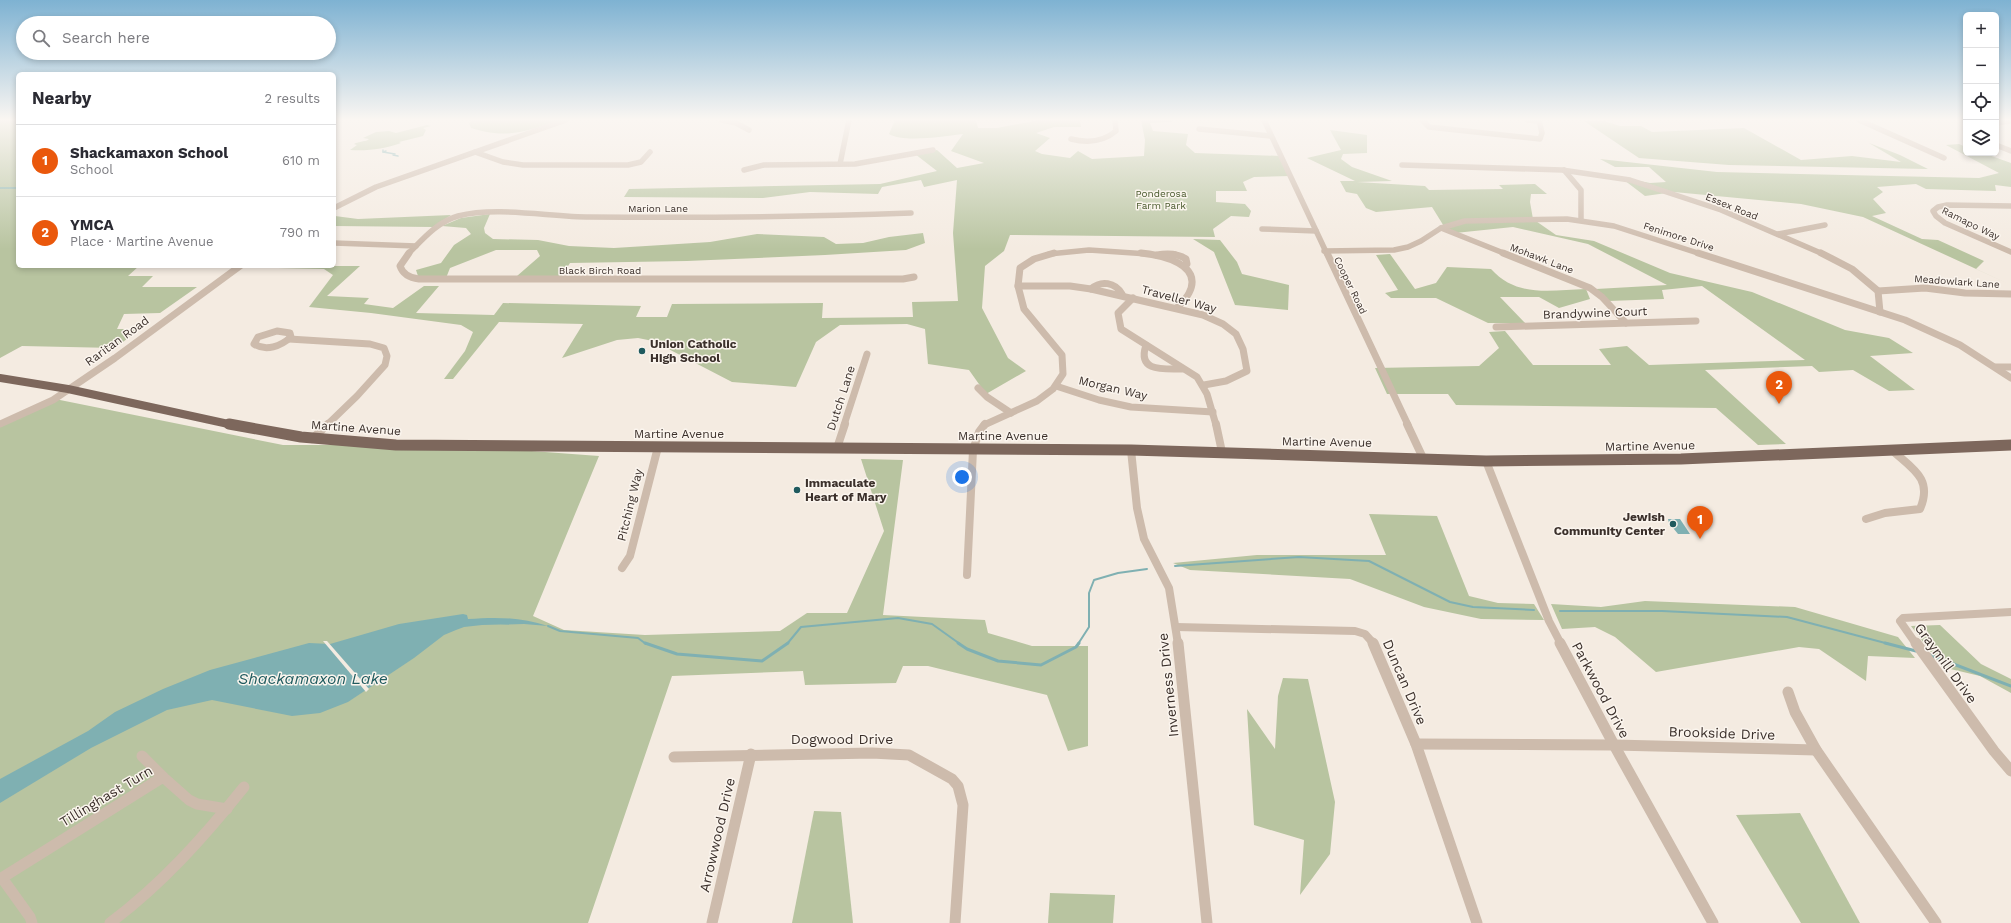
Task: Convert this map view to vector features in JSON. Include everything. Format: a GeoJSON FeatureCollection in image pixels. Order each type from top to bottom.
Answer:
{"type":"FeatureCollection","features":[{"type":"Feature","properties":{"kind":"main road","name":"Martine Avenue"},"geometry":{"type":"LineString","coordinates":[[0,378],[68,389],[269,432],[312,439],[396,445],[1132,450],[1486,460],[1681,459],[2011,445]]}},
{"type":"Feature","properties":{"kind":"street"},"geometry":{"type":"LineString","coordinates":[[336,207],[376,187],[444,163]]}},
{"type":"Feature","properties":{"kind":"street"},"geometry":{"type":"LineString","coordinates":[[510,163],[522,165],[632,163]]}},
{"type":"Feature","properties":{"kind":"street"},"geometry":{"type":"LineString","coordinates":[[744,170],[764,165],[852,163]]}},
{"type":"Feature","properties":{"kind":"street","name":"Cooper Road"},"geometry":{"type":"LineString","coordinates":[[1284,163],[1423,458]]}},
{"type":"Feature","properties":{"kind":"street","name":"Essex Road"},"geometry":{"type":"LineString","coordinates":[[1402,165],[1564,170],[1630,180],[1651,185],[1721,210],[1828,256],[1852,270],[1878,291]]}},
{"type":"Feature","properties":{"kind":"street"},"geometry":{"type":"LineString","coordinates":[[1564,170],[1581,190],[1581,220]]}},
{"type":"Feature","properties":{"kind":"street","name":"Ramapo Way"},"geometry":{"type":"LineString","coordinates":[[2011,206],[1950,205],[1938,207],[1933,210],[1936,216],[1945,222],[2011,252]]}},
{"type":"Feature","properties":{"kind":"street","name":"Marion Lane"},"geometry":{"type":"LineString","coordinates":[[416,246],[441,222],[458,216],[489,211],[588,218],[854,216],[911,213]]}},
{"type":"Feature","properties":{"kind":"street","name":"Fenimore Drive"},"geometry":{"type":"LineString","coordinates":[[1324,250],[1394,250],[1421,241],[1441,228],[1465,221],[1581,220],[1614,226],[1880,312],[1939,333],[1969,348],[2011,378]]}},
{"type":"Feature","properties":{"kind":"street"},"geometry":{"type":"LineString","coordinates":[[1778,234],[1825,225]]}},
{"type":"Feature","properties":{"kind":"street","name":"Mohawk Lane"},"geometry":{"type":"LineString","coordinates":[[1441,228],[1590,288],[1602,297],[1626,323]]}},
{"type":"Feature","properties":{"kind":"street"},"geometry":{"type":"LineString","coordinates":[[1262,229],[1316,231]]}},
{"type":"Feature","properties":{"kind":"street"},"geometry":{"type":"LineString","coordinates":[[336,243],[416,246]]}},
{"type":"Feature","properties":{"kind":"street","name":"Black Birch Road"},"geometry":{"type":"LineString","coordinates":[[416,246],[403,260],[400,266],[405,275],[418,279],[895,279],[914,277]]}},
{"type":"Feature","properties":{"kind":"street"},"geometry":{"type":"LineString","coordinates":[[966,575],[973,449],[979,432],[986,423],[1037,401],[1056,386],[1063,374],[1062,355],[1024,309],[1018,286],[1020,268],[1028,261],[1045,255],[1072,251],[1141,252],[1156,255],[1184,266],[1192,280],[1190,293],[1176,308]]}},
{"type":"Feature","properties":{"kind":"street","name":"Raritan Road"},"geometry":{"type":"LineString","coordinates":[[0,424],[53,400],[111,361],[237,268]]}},
{"type":"Feature","properties":{"kind":"street","name":"Traveller Way"},"geometry":{"type":"LineString","coordinates":[[1018,286],[1070,286],[1091,288],[1122,294],[1203,315],[1220,321],[1233,330],[1240,338],[1247,371],[1236,378],[1220,384],[1204,385]]}},
{"type":"Feature","properties":{"kind":"street","name":"Meadowlark Lane"},"geometry":{"type":"LineString","coordinates":[[1878,291],[1925,288],[1965,293],[2011,294]]}},
{"type":"Feature","properties":{"kind":"street"},"geometry":{"type":"LineString","coordinates":[[1878,291],[1880,312]]}},
{"type":"Feature","properties":{"kind":"street"},"geometry":{"type":"LineString","coordinates":[[1133,298],[1118,313],[1121,329],[1197,377],[1204,385],[1213,412],[1222,452]]}},
{"type":"Feature","properties":{"kind":"street","name":"Brandywine Court"},"geometry":{"type":"LineString","coordinates":[[1496,327],[1696,321]]}},
{"type":"Feature","properties":{"kind":"street"},"geometry":{"type":"LineString","coordinates":[[289,339],[291,335],[290,333],[277,331],[262,335],[254,343],[258,347],[267,348],[279,345],[289,339],[370,344],[384,348],[387,353],[388,359],[385,364],[357,396],[312,439]]}},
{"type":"Feature","properties":{"kind":"street"},"geometry":{"type":"LineString","coordinates":[[1146,345],[1142,356],[1147,364],[1152,367],[1164,369],[1183,368]]}},
{"type":"Feature","properties":{"kind":"street","name":"Dutch Lane"},"geometry":{"type":"LineString","coordinates":[[837,448],[868,354]]}},
{"type":"Feature","properties":{"kind":"street"},"geometry":{"type":"LineString","coordinates":[[1996,367],[2011,367]]}},
{"type":"Feature","properties":{"kind":"street","name":"Morgan Way"},"geometry":{"type":"LineString","coordinates":[[1056,386],[1099,400],[1131,407],[1213,412]]}},
{"type":"Feature","properties":{"kind":"street"},"geometry":{"type":"LineString","coordinates":[[978,388],[996,404],[1011,412]]}},
{"type":"Feature","properties":{"kind":"street","name":"Pitching Way"},"geometry":{"type":"LineString","coordinates":[[622,568],[630,556],[658,447]]}},
{"type":"Feature","properties":{"kind":"street","name":"Inverness Drive"},"geometry":{"type":"LineString","coordinates":[[1132,450],[1137,508],[1144,539],[1169,588],[1176,627],[1207,923]]}},
{"type":"Feature","properties":{"kind":"street"},"geometry":{"type":"LineString","coordinates":[[1866,519],[1873,515],[1907,512],[1920,509],[1926,499],[1924,481],[1893,451]]}},
{"type":"Feature","properties":{"kind":"street","name":"Parkwood Drive"},"geometry":{"type":"LineString","coordinates":[[1486,460],[1549,621],[1614,745],[1713,923]]}},
{"type":"Feature","properties":{"kind":"street","name":"Graymill Drive"},"geometry":{"type":"LineString","coordinates":[[2011,612],[1903,618],[1900,621],[1915,644],[1994,751],[2011,771]]}},
{"type":"Feature","properties":{"kind":"street","name":"Duncan Drive"},"geometry":{"type":"LineString","coordinates":[[1176,627],[1355,631],[1366,634],[1372,640],[1416,744],[1477,923]]}},
{"type":"Feature","properties":{"kind":"street"},"geometry":{"type":"LineString","coordinates":[[1788,692],[1795,712],[1816,750],[1936,923]]}},
{"type":"Feature","properties":{"kind":"street","name":"Brookside Drive"},"geometry":{"type":"LineString","coordinates":[[1416,744],[1614,745],[1816,750]]}},
{"type":"Feature","properties":{"kind":"street","name":"Dogwood Drive"},"geometry":{"type":"LineString","coordinates":[[674,757],[751,754],[884,753],[909,755],[952,779],[958,786],[962,796],[963,805],[955,923]]}},
{"type":"Feature","properties":{"kind":"street","name":"Arrowwood Drive"},"geometry":{"type":"LineString","coordinates":[[712,923],[751,754]]}},
{"type":"Feature","properties":{"kind":"street"},"geometry":{"type":"LineString","coordinates":[[142,756],[163,777]]}},
{"type":"Feature","properties":{"kind":"street","name":"Tillinghast Turn"},"geometry":{"type":"LineString","coordinates":[[32,923],[30,917],[1,878],[163,777],[189,800],[197,804],[227,809]]}},
{"type":"Feature","properties":{"kind":"street"},"geometry":{"type":"LineString","coordinates":[[110,923],[142,898],[205,834],[244,787]]}},
{"type":"Feature","properties":{"kind":"green space"},"geometry":{"type":"Polygon","coordinates":[[[0,163],[16,163],[16,268],[137,268],[128,276],[153,276],[142,287],[197,287],[160,313],[124,314],[117,329],[140,329],[115,348],[22,346],[0,358],[0,163]]]}},
{"type":"Feature","properties":{"kind":"green space","name":"Ponderosa Farm Park"},"geometry":{"type":"Polygon","coordinates":[[[927,163],[952,163],[957,168],[984,163],[1284,163],[1290,176],[1254,177],[1243,182],[1247,191],[1216,191],[1216,202],[1245,204],[1251,211],[1249,217],[1231,216],[1213,229],[1215,237],[1010,235],[1004,251],[985,266],[982,308],[1008,358],[1026,371],[986,394],[969,370],[928,364],[925,329],[907,324],[840,325],[816,342],[796,387],[732,382],[653,341],[638,338],[617,340],[562,358],[583,324],[499,322],[453,379],[444,379],[465,351],[473,332],[461,325],[371,313],[309,307],[333,275],[324,269],[278,268],[336,268],[336,266],[360,266],[327,296],[369,298],[364,304],[393,308],[424,286],[439,286],[416,313],[494,315],[503,303],[641,306],[636,317],[667,317],[672,304],[823,303],[822,318],[913,317],[912,302],[958,301],[953,233],[957,180],[924,187],[921,180],[882,187],[878,194],[810,192],[763,198],[624,197],[629,189],[880,184],[937,171],[927,163]]]}},
{"type":"Feature","properties":{"kind":"green space"},"geometry":{"type":"Polygon","coordinates":[[[1318,163],[1347,163],[1352,167],[1392,181],[1357,182],[1425,186],[1429,190],[1503,189],[1499,185],[1535,184],[1547,194],[1531,194],[1530,202],[1533,219],[1556,235],[1594,241],[1670,273],[1752,292],[1845,330],[1889,338],[1913,353],[1870,356],[1915,390],[1889,391],[1853,370],[1819,372],[1812,366],[1705,370],[1786,444],[1758,445],[1716,408],[1456,405],[1448,394],[1387,394],[1375,368],[1479,366],[1499,348],[1489,332],[1505,331],[1533,365],[1611,365],[1599,349],[1627,346],[1649,365],[1805,360],[1702,286],[1662,290],[1664,299],[1608,301],[1596,289],[1667,285],[1588,244],[1513,227],[1455,233],[1445,228],[1432,207],[1376,212],[1366,208],[1357,194],[1346,192],[1340,181],[1355,181],[1318,163]]]}},
{"type":"Feature","properties":{"kind":"green space"},"geometry":{"type":"Polygon","coordinates":[[[1608,163],[1637,163],[1717,172],[1979,178],[1999,173],[1980,163],[2011,163],[2011,187],[1995,185],[1996,191],[1926,189],[1916,184],[1877,187],[1883,192],[1873,199],[1886,213],[1872,216],[1922,239],[1938,240],[1984,261],[1976,269],[1863,217],[1801,204],[1674,192],[1645,196],[1620,177],[1650,183],[1666,182],[1649,167],[1615,167],[1608,163]]]}},
{"type":"Feature","properties":{"kind":"green space"},"geometry":{"type":"Polygon","coordinates":[[[1704,163],[1916,163],[1928,169],[1729,165],[1704,163]]]}},
{"type":"Feature","properties":{"kind":"green space"},"geometry":{"type":"Polygon","coordinates":[[[490,214],[484,228],[485,233],[493,239],[538,240],[569,246],[614,248],[710,242],[757,234],[824,237],[836,244],[863,243],[889,237],[923,233],[925,243],[906,250],[825,255],[687,261],[570,263],[561,277],[517,276],[540,256],[537,250],[496,250],[450,268],[446,278],[418,276],[416,270],[441,263],[454,245],[471,234],[466,228],[442,226],[461,218],[490,214]]]}},
{"type":"Feature","properties":{"kind":"green space"},"geometry":{"type":"Polygon","coordinates":[[[451,215],[434,227],[336,226],[336,216],[358,219],[451,215]]]}},
{"type":"Feature","properties":{"kind":"green space"},"geometry":{"type":"Polygon","coordinates":[[[1193,239],[1220,240],[1237,262],[1242,274],[1289,285],[1288,310],[1235,305],[1214,252],[1193,239]]]}},
{"type":"Feature","properties":{"kind":"green space"},"geometry":{"type":"Polygon","coordinates":[[[1390,254],[1415,289],[1436,283],[1447,267],[1491,269],[1501,278],[1523,288],[1547,291],[1586,289],[1590,299],[1559,308],[1539,297],[1500,297],[1525,323],[1488,323],[1436,298],[1391,298],[1385,293],[1398,290],[1376,255],[1390,254]]]}},
{"type":"Feature","properties":{"kind":"green space"},"geometry":{"type":"Polygon","coordinates":[[[55,399],[283,445],[381,445],[492,448],[599,456],[533,616],[564,630],[645,635],[780,631],[807,613],[847,613],[884,531],[861,459],[903,460],[883,615],[985,620],[988,633],[1032,646],[1088,646],[1088,746],[1068,751],[1047,695],[928,666],[903,666],[896,683],[805,685],[803,671],[672,676],[588,923],[0,923],[0,424],[55,399]]]}},
{"type":"Feature","properties":{"kind":"green space"},"geometry":{"type":"Polygon","coordinates":[[[1369,514],[1437,516],[1469,596],[1498,603],[1534,604],[1544,620],[1481,619],[1424,607],[1350,579],[1190,570],[1173,563],[1257,555],[1386,555],[1369,514]]]}},
{"type":"Feature","properties":{"kind":"green space"},"geometry":{"type":"Polygon","coordinates":[[[1645,601],[1795,607],[1898,637],[1915,658],[1868,656],[1866,681],[1819,649],[1799,647],[1656,672],[1615,637],[1595,627],[1562,629],[1551,604],[1601,607],[1645,601]]]}},
{"type":"Feature","properties":{"kind":"green space"},"geometry":{"type":"Polygon","coordinates":[[[1940,625],[1981,664],[2011,679],[2011,693],[1980,676],[1942,667],[1911,626],[1940,625]]]}},
{"type":"Feature","properties":{"kind":"green space"},"geometry":{"type":"Polygon","coordinates":[[[1283,678],[1308,679],[1335,802],[1330,854],[1300,895],[1304,840],[1254,825],[1247,709],[1275,749],[1278,696],[1283,678]]]}},
{"type":"Feature","properties":{"kind":"green space"},"geometry":{"type":"Polygon","coordinates":[[[814,811],[841,812],[853,923],[792,923],[814,811]]]}},
{"type":"Feature","properties":{"kind":"green space"},"geometry":{"type":"Polygon","coordinates":[[[1800,813],[1860,923],[1801,923],[1736,815],[1800,813]]]}},
{"type":"Feature","properties":{"kind":"green space"},"geometry":{"type":"Polygon","coordinates":[[[1050,893],[1115,895],[1113,923],[1048,923],[1050,893]]]}},
{"type":"Feature","properties":{"kind":"water"},"geometry":{"type":"Polygon","coordinates":[[[1668,519],[1680,519],[1690,534],[1678,534],[1669,523],[1668,519]]]}},
{"type":"Feature","properties":{"kind":"water","name":"Shackamaxon Lake"},"geometry":{"type":"Polygon","coordinates":[[[463,614],[467,615],[468,619],[508,618],[548,626],[524,624],[482,625],[464,627],[456,630],[444,635],[414,658],[348,702],[320,713],[292,716],[212,700],[167,710],[91,748],[0,803],[0,779],[88,731],[115,712],[163,689],[210,670],[309,643],[330,644],[399,624],[463,614]]]}},
{"type":"Feature","properties":{"kind":"pier"},"geometry":{"type":"Polygon","coordinates":[[[323,641],[327,641],[369,689],[366,692],[323,641]]]}},
{"type":"Feature","properties":{"kind":"waterway"},"geometry":{"type":"LineString","coordinates":[[0,188],[16,188]]}},
{"type":"Feature","properties":{"kind":"waterway"},"geometry":{"type":"LineString","coordinates":[[1175,566],[1299,557],[1369,561],[1450,602],[1473,607],[1534,610]]}},
{"type":"Feature","properties":{"kind":"waterway"},"geometry":{"type":"LineString","coordinates":[[1078,644],[1089,627],[1089,593],[1094,580],[1118,573],[1147,569]]}},
{"type":"Feature","properties":{"kind":"waterway"},"geometry":{"type":"LineString","coordinates":[[1560,611],[1662,611],[1787,617],[1889,644]]}},
{"type":"Feature","properties":{"kind":"waterway"},"geometry":{"type":"LineString","coordinates":[[788,643],[801,627],[898,618],[932,624],[960,644]]}},
{"type":"Feature","properties":{"kind":"waterway"},"geometry":{"type":"LineString","coordinates":[[548,626],[560,631],[638,638],[646,644]]}},
{"type":"Feature","properties":{"kind":"waterway"},"geometry":{"type":"LineString","coordinates":[[645,643],[677,654],[762,661],[788,643]]}},
{"type":"Feature","properties":{"kind":"waterway"},"geometry":{"type":"LineString","coordinates":[[958,643],[967,649],[998,661],[1041,665],[1076,647],[1079,643]]}},
{"type":"Feature","properties":{"kind":"waterway"},"geometry":{"type":"LineString","coordinates":[[1885,643],[1916,651]]}},
{"type":"Feature","properties":{"kind":"waterway"},"geometry":{"type":"LineString","coordinates":[[1930,655],[2011,686]]}},
{"type":"Feature","properties":{"kind":"place","name":"Union Catholic High School"},"geometry":{"type":"Point","coordinates":[642,351]}},
{"type":"Feature","properties":{"kind":"place","name":"YMCA"},"geometry":{"type":"Point","coordinates":[1779,404]}},
{"type":"Feature","properties":{"kind":"place","name":"Immaculate Heart of Mary"},"geometry":{"type":"Point","coordinates":[797,490]}},
{"type":"Feature","properties":{"kind":"place","name":"Jewish Community Center"},"geometry":{"type":"Point","coordinates":[1673,524]}},
{"type":"Feature","properties":{"kind":"place","name":"Shackamaxon School"},"geometry":{"type":"Point","coordinates":[1700,539]}}]}
